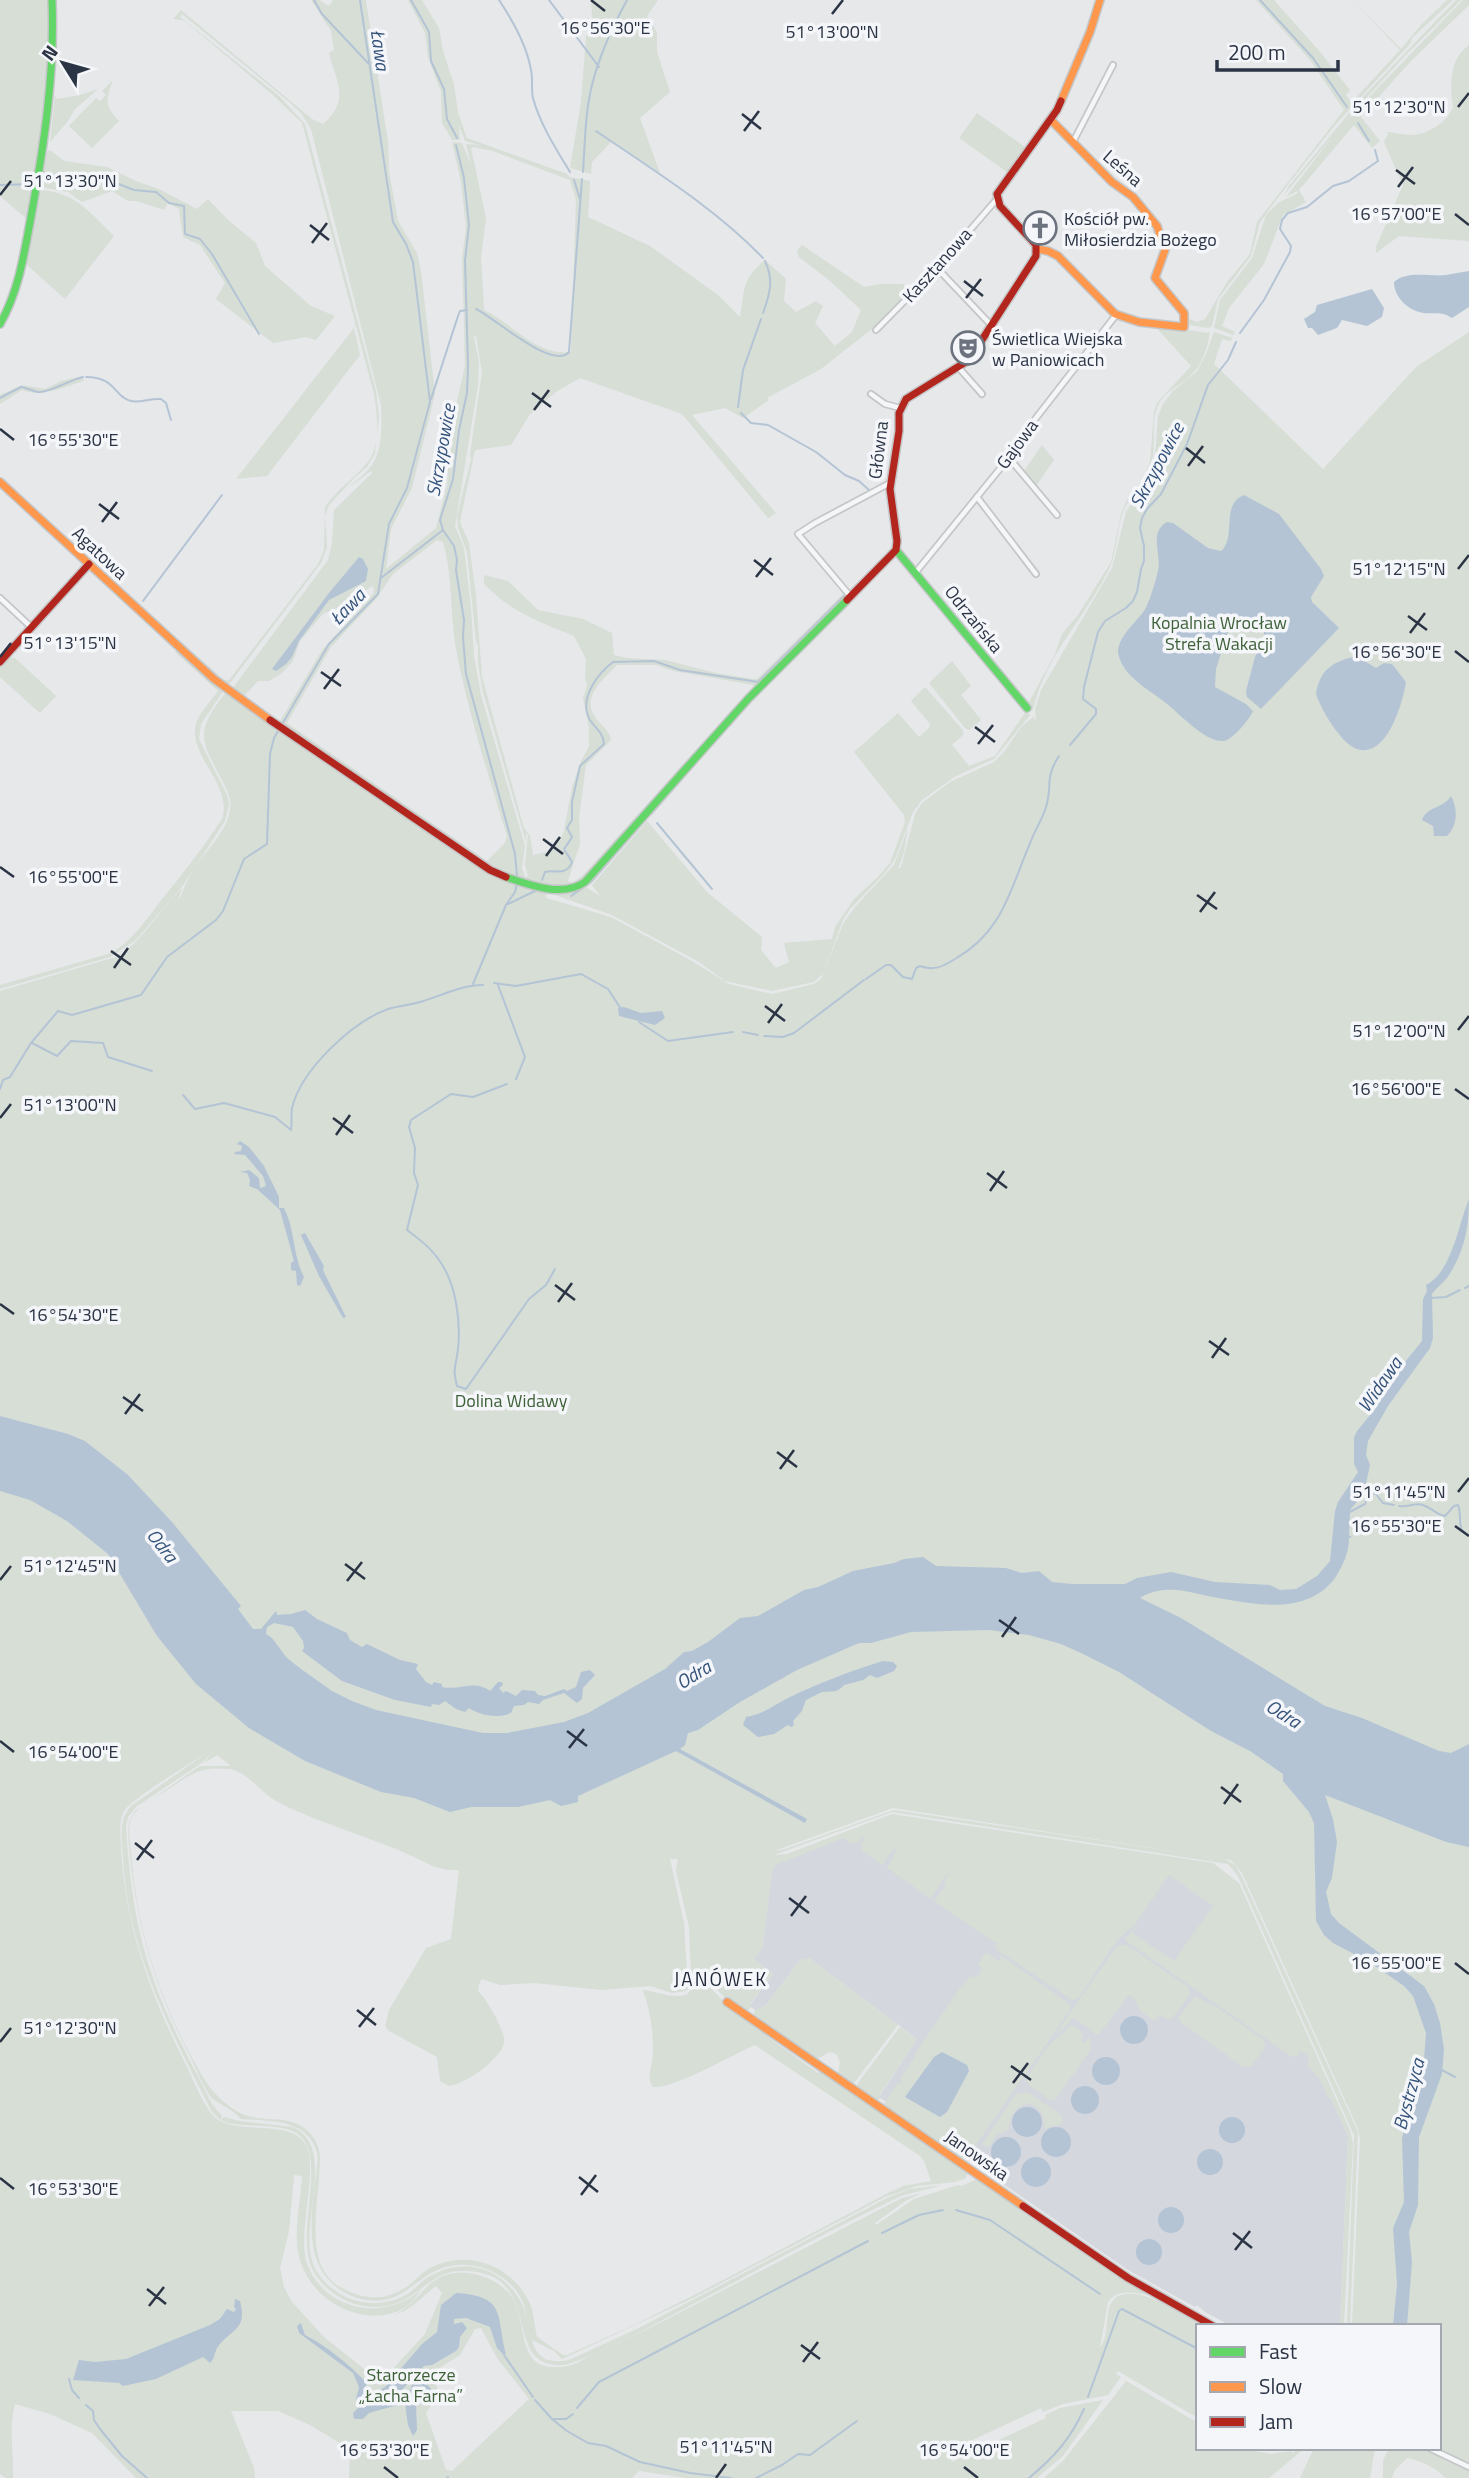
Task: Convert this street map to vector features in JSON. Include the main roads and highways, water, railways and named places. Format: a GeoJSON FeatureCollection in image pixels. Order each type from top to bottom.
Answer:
{"type":"FeatureCollection","features":[{"type":"Feature","properties":{"kind":"water"},"geometry":{"type":"Polygon","coordinates":[[[1469,271],[1469,307],[1452,318],[1413,310],[1403,303],[1395,288],[1394,282],[1405,276],[1446,275],[1469,271]]]}},
{"type":"Feature","properties":{"kind":"water"},"geometry":{"type":"Polygon","coordinates":[[[1372,289],[1384,308],[1382,317],[1367,326],[1342,320],[1337,328],[1318,335],[1312,328],[1308,328],[1304,319],[1315,312],[1317,305],[1372,289]]]}},
{"type":"Feature","properties":{"kind":"water"},"geometry":{"type":"Polygon","coordinates":[[[1244,495],[1279,514],[1321,569],[1324,576],[1311,597],[1312,602],[1339,628],[1261,709],[1247,697],[1246,691],[1264,632],[1256,627],[1246,626],[1228,631],[1216,669],[1215,687],[1246,704],[1253,711],[1245,724],[1224,741],[1209,737],[1194,727],[1133,678],[1123,666],[1118,651],[1125,635],[1144,611],[1150,598],[1158,571],[1157,538],[1161,527],[1167,522],[1173,523],[1208,548],[1221,551],[1228,538],[1230,513],[1237,499],[1244,495]]]}},
{"type":"Feature","properties":{"kind":"water"},"geometry":{"type":"Polygon","coordinates":[[[359,557],[368,569],[366,581],[329,600],[299,641],[292,657],[276,671],[272,669],[329,593],[359,557]]]}},
{"type":"Feature","properties":{"kind":"water"},"geometry":{"type":"Polygon","coordinates":[[[1356,656],[1376,668],[1384,663],[1392,664],[1406,682],[1392,727],[1377,746],[1368,750],[1351,746],[1338,733],[1316,694],[1321,678],[1329,668],[1356,656]]]}},
{"type":"Feature","properties":{"kind":"water"},"geometry":{"type":"Polygon","coordinates":[[[1451,796],[1456,811],[1453,827],[1447,836],[1434,836],[1433,826],[1422,820],[1424,815],[1451,796]]]}},
{"type":"Feature","properties":{"kind":"water"},"geometry":{"type":"Polygon","coordinates":[[[624,1007],[641,1013],[662,1011],[665,1018],[655,1025],[619,1016],[618,1008],[624,1007]]]}},
{"type":"Feature","properties":{"kind":"water"},"geometry":{"type":"Polygon","coordinates":[[[240,1141],[249,1147],[264,1166],[279,1197],[279,1208],[284,1208],[288,1217],[304,1277],[300,1286],[297,1285],[296,1271],[291,1270],[291,1263],[294,1261],[280,1210],[257,1189],[249,1186],[247,1173],[240,1172],[249,1170],[259,1178],[260,1188],[266,1186],[263,1176],[245,1155],[234,1154],[241,1151],[242,1146],[237,1144],[240,1141]]]}},
{"type":"Feature","properties":{"kind":"water","name":"Odra"},"geometry":{"type":"Polygon","coordinates":[[[1469,1199],[1467,1231],[1461,1250],[1453,1269],[1432,1294],[1433,1338],[1430,1348],[1388,1406],[1368,1441],[1366,1455],[1370,1465],[1364,1493],[1350,1510],[1349,1535],[1352,1537],[1349,1538],[1345,1559],[1335,1578],[1312,1597],[1284,1604],[1254,1604],[1171,1590],[1161,1590],[1140,1598],[1181,1618],[1325,1706],[1362,1718],[1439,1751],[1451,1753],[1469,1744],[1469,1847],[1446,1842],[1325,1795],[1337,1842],[1332,1878],[1326,1892],[1331,1914],[1339,1923],[1424,1986],[1440,2023],[1444,2049],[1442,2074],[1419,2137],[1418,2205],[1409,2232],[1412,2262],[1407,2324],[1393,2324],[1397,2284],[1393,2228],[1404,2202],[1402,2139],[1411,2094],[1423,2073],[1426,2033],[1413,1996],[1404,1986],[1371,1963],[1333,1943],[1324,1935],[1316,1921],[1314,1823],[1309,1812],[1283,1781],[1283,1774],[1250,1751],[1211,1731],[1119,1672],[1061,1644],[1029,1635],[989,1630],[911,1632],[871,1643],[859,1643],[797,1670],[740,1702],[698,1730],[688,1733],[685,1745],[680,1749],[807,1819],[805,1823],[676,1751],[578,1796],[578,1802],[561,1806],[550,1800],[518,1807],[471,1807],[450,1812],[414,1798],[381,1792],[305,1761],[249,1728],[196,1684],[157,1636],[108,1554],[67,1521],[30,1500],[0,1491],[0,1416],[85,1441],[128,1475],[172,1522],[241,1606],[238,1609],[253,1629],[261,1629],[276,1611],[277,1615],[305,1610],[317,1619],[347,1633],[350,1640],[362,1647],[367,1644],[400,1660],[418,1664],[416,1669],[426,1682],[432,1685],[434,1682],[442,1684],[442,1687],[449,1688],[478,1686],[490,1691],[498,1682],[502,1682],[503,1685],[499,1688],[503,1693],[506,1691],[516,1696],[522,1690],[535,1691],[538,1695],[545,1696],[576,1687],[581,1672],[590,1670],[595,1675],[583,1688],[582,1699],[577,1703],[564,1693],[539,1704],[528,1702],[514,1706],[511,1713],[500,1716],[478,1713],[469,1708],[465,1712],[445,1701],[439,1705],[432,1704],[431,1707],[395,1700],[342,1681],[302,1651],[303,1641],[293,1627],[274,1623],[267,1627],[266,1634],[287,1658],[332,1691],[352,1701],[376,1710],[483,1733],[507,1733],[564,1722],[588,1713],[665,1669],[684,1652],[692,1651],[708,1642],[740,1618],[758,1616],[804,1590],[818,1587],[853,1571],[904,1559],[923,1557],[936,1566],[1006,1568],[1022,1573],[1039,1571],[1052,1582],[1072,1584],[1125,1584],[1137,1578],[1171,1572],[1215,1582],[1270,1585],[1280,1590],[1296,1589],[1317,1576],[1330,1561],[1335,1511],[1358,1472],[1354,1464],[1354,1438],[1375,1409],[1383,1389],[1422,1341],[1426,1285],[1442,1270],[1453,1247],[1469,1199]]]}},
{"type":"Feature","properties":{"kind":"water"},"geometry":{"type":"Polygon","coordinates":[[[305,1233],[324,1266],[323,1270],[346,1317],[343,1318],[319,1276],[301,1235],[305,1233]]]}},
{"type":"Feature","properties":{"kind":"water"},"geometry":{"type":"Polygon","coordinates":[[[883,1661],[893,1662],[897,1666],[894,1671],[877,1678],[870,1675],[863,1680],[806,1700],[791,1727],[788,1725],[774,1734],[758,1737],[743,1725],[746,1717],[763,1712],[836,1677],[883,1661]]]}},
{"type":"Feature","properties":{"kind":"water"},"geometry":{"type":"Polygon","coordinates":[[[1134,2016],[1144,2020],[1148,2030],[1144,2040],[1134,2044],[1124,2040],[1120,2030],[1124,2020],[1134,2016]]]}},
{"type":"Feature","properties":{"kind":"water"},"geometry":{"type":"Polygon","coordinates":[[[942,2052],[967,2065],[969,2071],[947,2112],[940,2117],[905,2097],[934,2057],[942,2052]]]}},
{"type":"Feature","properties":{"kind":"water"},"geometry":{"type":"Polygon","coordinates":[[[1106,2057],[1116,2061],[1120,2071],[1116,2081],[1106,2085],[1096,2081],[1092,2071],[1096,2061],[1106,2057]]]}},
{"type":"Feature","properties":{"kind":"water"},"geometry":{"type":"Polygon","coordinates":[[[1085,2086],[1095,2090],[1099,2100],[1095,2110],[1085,2114],[1075,2110],[1071,2100],[1075,2090],[1085,2086]]]}},
{"type":"Feature","properties":{"kind":"water"},"geometry":{"type":"Polygon","coordinates":[[[1027,2107],[1037,2112],[1042,2122],[1037,2132],[1027,2137],[1017,2132],[1012,2122],[1017,2112],[1027,2107]]]}},
{"type":"Feature","properties":{"kind":"water"},"geometry":{"type":"Polygon","coordinates":[[[1232,2117],[1241,2121],[1245,2130],[1241,2139],[1232,2143],[1223,2139],[1219,2130],[1223,2121],[1232,2117]]]}},
{"type":"Feature","properties":{"kind":"water"},"geometry":{"type":"Polygon","coordinates":[[[1056,2127],[1066,2132],[1071,2142],[1066,2152],[1056,2157],[1046,2152],[1041,2142],[1046,2132],[1056,2127]]]}},
{"type":"Feature","properties":{"kind":"water"},"geometry":{"type":"Polygon","coordinates":[[[1006,2137],[1016,2142],[1021,2152],[1016,2162],[1006,2167],[996,2162],[991,2152],[996,2142],[1006,2137]]]}},
{"type":"Feature","properties":{"kind":"water"},"geometry":{"type":"Polygon","coordinates":[[[1210,2149],[1219,2153],[1223,2162],[1219,2171],[1210,2175],[1201,2171],[1197,2162],[1201,2153],[1210,2149]]]}},
{"type":"Feature","properties":{"kind":"water"},"geometry":{"type":"Polygon","coordinates":[[[1036,2157],[1046,2162],[1051,2172],[1046,2182],[1036,2187],[1026,2182],[1021,2172],[1026,2162],[1036,2157]]]}},
{"type":"Feature","properties":{"kind":"water"},"geometry":{"type":"Polygon","coordinates":[[[1171,2207],[1180,2211],[1184,2220],[1180,2229],[1171,2233],[1162,2229],[1158,2220],[1162,2211],[1171,2207]]]}},
{"type":"Feature","properties":{"kind":"water"},"geometry":{"type":"Polygon","coordinates":[[[1149,2239],[1158,2243],[1162,2252],[1158,2261],[1149,2265],[1140,2261],[1136,2252],[1140,2243],[1149,2239]]]}},
{"type":"Feature","properties":{"kind":"water","name":"Starorzecze „Łacha Farna”"},"geometry":{"type":"Polygon","coordinates":[[[456,2293],[484,2298],[492,2304],[499,2319],[506,2354],[497,2348],[490,2327],[466,2318],[454,2319],[454,2324],[462,2322],[467,2328],[460,2337],[459,2347],[432,2365],[424,2366],[400,2392],[405,2397],[413,2383],[425,2381],[431,2389],[430,2396],[416,2403],[417,2430],[413,2436],[408,2425],[405,2403],[369,2413],[363,2419],[354,2419],[353,2413],[359,2407],[356,2399],[359,2387],[353,2373],[299,2333],[297,2326],[301,2323],[305,2335],[329,2350],[359,2375],[366,2382],[366,2392],[370,2396],[385,2387],[422,2344],[437,2332],[441,2305],[456,2293]]]}},
{"type":"Feature","properties":{"kind":"water"},"geometry":{"type":"Polygon","coordinates":[[[235,2299],[240,2301],[242,2311],[240,2324],[222,2341],[210,2363],[203,2357],[156,2379],[123,2386],[119,2383],[73,2380],[79,2360],[95,2362],[126,2359],[210,2325],[220,2319],[227,2309],[234,2312],[235,2299]]]}},
{"type":"Feature","properties":{"kind":"waterway"},"geometry":{"type":"LineString","coordinates":[[314,0],[322,14],[368,63]]}},
{"type":"Feature","properties":{"kind":"waterway","name":"Ława"},"geometry":{"type":"LineString","coordinates":[[0,1089],[3,1080],[10,1077],[31,1043],[58,1011],[72,1015],[141,995],[167,957],[216,920],[223,911],[244,859],[267,844],[270,754],[274,738],[329,644],[378,594],[389,524],[407,488],[430,402],[413,262],[393,222],[360,0]]}},
{"type":"Feature","properties":{"kind":"waterway","name":"Skrzypowice"},"geometry":{"type":"LineString","coordinates":[[411,0],[429,32],[431,61],[444,89],[447,119],[457,138]]}},
{"type":"Feature","properties":{"kind":"waterway"},"geometry":{"type":"LineString","coordinates":[[499,0],[523,43],[532,73],[533,98],[540,117],[570,172]]}},
{"type":"Feature","properties":{"kind":"waterway"},"geometry":{"type":"LineString","coordinates":[[549,0],[599,67]]}},
{"type":"Feature","properties":{"kind":"waterway"},"geometry":{"type":"LineString","coordinates":[[583,172],[592,85],[607,41],[627,0]]}},
{"type":"Feature","properties":{"kind":"waterway","name":"Skrzypowice"},"geometry":{"type":"LineString","coordinates":[[1260,0],[1313,58],[1347,107]]}},
{"type":"Feature","properties":{"kind":"waterway","name":"Skrzypowice"},"geometry":{"type":"LineString","coordinates":[[1358,123],[1369,141]]}},
{"type":"Feature","properties":{"kind":"waterway"},"geometry":{"type":"LineString","coordinates":[[596,131],[704,206],[763,258]]}},
{"type":"Feature","properties":{"kind":"waterway","name":"Skrzypowice"},"geometry":{"type":"LineString","coordinates":[[456,145],[464,178],[469,225],[465,260],[467,393],[453,479],[440,520],[454,546],[464,620],[466,674],[515,854],[517,876]]}},
{"type":"Feature","properties":{"kind":"waterway","name":"Skrzypowice"},"geometry":{"type":"LineString","coordinates":[[1240,333],[1264,300],[1290,252],[1291,246],[1280,229],[1282,220],[1288,213],[1307,207],[1333,186],[1349,181],[1378,161],[1375,150]]}},
{"type":"Feature","properties":{"kind":"waterway"},"geometry":{"type":"LineString","coordinates":[[39,182],[49,175],[86,174],[134,190],[156,192],[169,203],[184,206],[185,234],[200,239],[212,254],[259,334]]}},
{"type":"Feature","properties":{"kind":"waterway"},"geometry":{"type":"LineString","coordinates":[[476,309],[550,355],[561,356],[569,352],[582,179]]}},
{"type":"Feature","properties":{"kind":"waterway"},"geometry":{"type":"LineString","coordinates":[[574,180],[580,199]]}},
{"type":"Feature","properties":{"kind":"waterway"},"geometry":{"type":"LineString","coordinates":[[0,185],[34,184]]}},
{"type":"Feature","properties":{"kind":"waterway"},"geometry":{"type":"LineString","coordinates":[[763,313],[770,287],[765,261]]}},
{"type":"Feature","properties":{"kind":"waterway"},"geometry":{"type":"LineString","coordinates":[[431,399],[460,311],[467,310]]}},
{"type":"Feature","properties":{"kind":"waterway"},"geometry":{"type":"LineString","coordinates":[[738,407],[743,370],[761,319]]}},
{"type":"Feature","properties":{"kind":"waterway","name":"Skrzypowice"},"geometry":{"type":"LineString","coordinates":[[1070,745],[1096,714],[1096,709],[1083,699],[1098,632],[1105,621],[1133,601],[1137,592],[1144,561],[1140,528],[1142,518],[1161,494],[1187,444],[1208,385],[1228,360],[1236,342]]}},
{"type":"Feature","properties":{"kind":"waterway"},"geometry":{"type":"LineString","coordinates":[[0,398],[21,387],[42,392],[83,377]]}},
{"type":"Feature","properties":{"kind":"waterway"},"geometry":{"type":"LineString","coordinates":[[86,377],[103,380],[131,401],[161,399],[166,403],[171,420]]}},
{"type":"Feature","properties":{"kind":"waterway"},"geometry":{"type":"LineString","coordinates":[[741,413],[751,423],[768,425],[816,452],[869,490]]}},
{"type":"Feature","properties":{"kind":"waterway"},"geometry":{"type":"LineString","coordinates":[[143,601],[222,495]]}},
{"type":"Feature","properties":{"kind":"waterway"},"geometry":{"type":"LineString","coordinates":[[381,578],[443,530]]}},
{"type":"Feature","properties":{"kind":"waterway"},"geometry":{"type":"LineString","coordinates":[[542,880],[545,872],[563,871],[570,867],[572,862],[564,850],[572,837],[567,828],[572,820],[572,802],[580,766],[604,744],[601,734],[590,720],[586,704],[591,688],[607,667],[613,662],[654,661],[680,670],[758,682],[846,594]]}},
{"type":"Feature","properties":{"kind":"waterway","name":"Skrzypowice"},"geometry":{"type":"LineString","coordinates":[[866,979],[886,965],[891,965],[903,977],[912,979],[916,968],[934,968],[946,964],[985,936],[1011,892],[1043,815],[1050,776],[1059,756]]}},
{"type":"Feature","properties":{"kind":"waterway"},"geometry":{"type":"LineString","coordinates":[[651,814],[681,780]]}},
{"type":"Feature","properties":{"kind":"waterway"},"geometry":{"type":"LineString","coordinates":[[571,896],[591,882],[646,819]]}},
{"type":"Feature","properties":{"kind":"waterway"},"geometry":{"type":"LineString","coordinates":[[657,823],[712,889]]}},
{"type":"Feature","properties":{"kind":"waterway","name":"Skrzypowice"},"geometry":{"type":"LineString","coordinates":[[473,984],[517,884]]}},
{"type":"Feature","properties":{"kind":"waterway"},"geometry":{"type":"LineString","coordinates":[[508,904],[537,890]]}},
{"type":"Feature","properties":{"kind":"waterway","name":"Skrzypowice"},"geometry":{"type":"LineString","coordinates":[[494,983],[516,986],[581,974],[608,989],[621,1009]]}},
{"type":"Feature","properties":{"kind":"waterway","name":"Skrzypowice"},"geometry":{"type":"LineString","coordinates":[[764,1036],[783,1037],[794,1033],[864,980]]}},
{"type":"Feature","properties":{"kind":"waterway"},"geometry":{"type":"LineString","coordinates":[[183,1095],[195,1109],[224,1103],[275,1117],[291,1130],[292,1108],[297,1093],[317,1063],[344,1036],[374,1015],[388,1009],[483,985]]}},
{"type":"Feature","properties":{"kind":"waterway"},"geometry":{"type":"LineString","coordinates":[[498,985],[525,1057],[516,1079]]}},
{"type":"Feature","properties":{"kind":"waterway","name":"Skrzypowice"},"geometry":{"type":"LineString","coordinates":[[639,1022],[668,1041],[733,1032]]}},
{"type":"Feature","properties":{"kind":"waterway","name":"Skrzypowice"},"geometry":{"type":"LineString","coordinates":[[743,1032],[758,1035]]}},
{"type":"Feature","properties":{"kind":"waterway"},"geometry":{"type":"LineString","coordinates":[[32,1043],[57,1056],[71,1041],[103,1043],[108,1057],[152,1071]]}},
{"type":"Feature","properties":{"kind":"waterway"},"geometry":{"type":"LineString","coordinates":[[507,1084],[473,1097],[451,1094],[411,1120],[409,1127],[415,1148],[414,1173],[418,1185],[407,1230],[436,1256],[450,1280],[459,1327],[455,1371],[457,1386],[466,1389],[529,1299],[546,1285],[555,1269]]}},
{"type":"Feature","properties":{"kind":"waterway"},"geometry":{"type":"LineString","coordinates":[[1465,1288],[1469,1286]]}},
{"type":"Feature","properties":{"kind":"waterway"},"geometry":{"type":"LineString","coordinates":[[1431,1298],[1446,1297],[1460,1290]]}},
{"type":"Feature","properties":{"kind":"waterway"},"geometry":{"type":"LineString","coordinates":[[1348,1513],[1365,1504],[1368,1496],[1375,1493],[1383,1503],[1394,1505]]}},
{"type":"Feature","properties":{"kind":"waterway"},"geometry":{"type":"LineString","coordinates":[[1399,1506],[1420,1504],[1445,1516],[1458,1505],[1462,1530],[1469,1536]]}},
{"type":"Feature","properties":{"kind":"waterway"},"geometry":{"type":"LineString","coordinates":[[1440,2069],[1455,2077]]}},
{"type":"Feature","properties":{"kind":"waterway"},"geometry":{"type":"LineString","coordinates":[[882,2233],[919,2215],[943,2210]]}},
{"type":"Feature","properties":{"kind":"waterway"},"geometry":{"type":"LineString","coordinates":[[956,2210],[990,2220],[1100,2294]]}},
{"type":"Feature","properties":{"kind":"waterway"},"geometry":{"type":"LineString","coordinates":[[577,2408],[599,2382],[868,2241]]}},
{"type":"Feature","properties":{"kind":"waterway"},"geometry":{"type":"LineString","coordinates":[[1088,2397],[1122,2309],[1196,2348]]}},
{"type":"Feature","properties":{"kind":"waterway"},"geometry":{"type":"LineString","coordinates":[[504,2355],[533,2397]]}},
{"type":"Feature","properties":{"kind":"waterway"},"geometry":{"type":"LineString","coordinates":[[69,2379],[72,2390],[79,2398]]}},
{"type":"Feature","properties":{"kind":"waterway"},"geometry":{"type":"LineString","coordinates":[[535,2400],[552,2419],[566,2419],[573,2414]]}},
{"type":"Feature","properties":{"kind":"waterway"},"geometry":{"type":"LineString","coordinates":[[86,2405],[93,2411],[94,2420],[100,2429],[122,2456],[147,2478]]}},
{"type":"Feature","properties":{"kind":"waterway"},"geometry":{"type":"LineString","coordinates":[[1029,2478],[1061,2447],[1084,2409]]}},
{"type":"Feature","properties":{"kind":"waterway"},"geometry":{"type":"LineString","coordinates":[[552,2419],[588,2443],[606,2446],[640,2462],[690,2473],[731,2478]]}},
{"type":"Feature","properties":{"kind":"waterway"},"geometry":{"type":"LineString","coordinates":[[756,2478],[798,2454],[810,2455],[857,2421]]}},
{"type":"Feature","properties":{"kind":"place","name":"Kościół pw. Miłosierdzia Bożego"},"geometry":{"type":"Point","coordinates":[1040,228]}},
{"type":"Feature","properties":{"kind":"place","name":"Świetlica Wiejska w Paniowicach"},"geometry":{"type":"Point","coordinates":[968,348]}},
{"type":"Feature","properties":{"kind":"district","name":"JANÓWEK"},"geometry":{"type":"Point","coordinates":[721,1978]}},
{"type":"Feature","properties":{"kind":"park label","name":"Kopalnia Wrocław Strefa Wakacji"},"geometry":{"type":"Point","coordinates":[1219,632]}},
{"type":"Feature","properties":{"kind":"park label","name":"Dolina Widawy"},"geometry":{"type":"Point","coordinates":[511,1400]}},
{"type":"Feature","properties":{"kind":"water label","name":"Widawa"},"geometry":{"type":"Point","coordinates":[1379,1384]}},
{"type":"Feature","properties":{"kind":"water label","name":"Bystrzyca"},"geometry":{"type":"Point","coordinates":[1408,2094]}}]}
